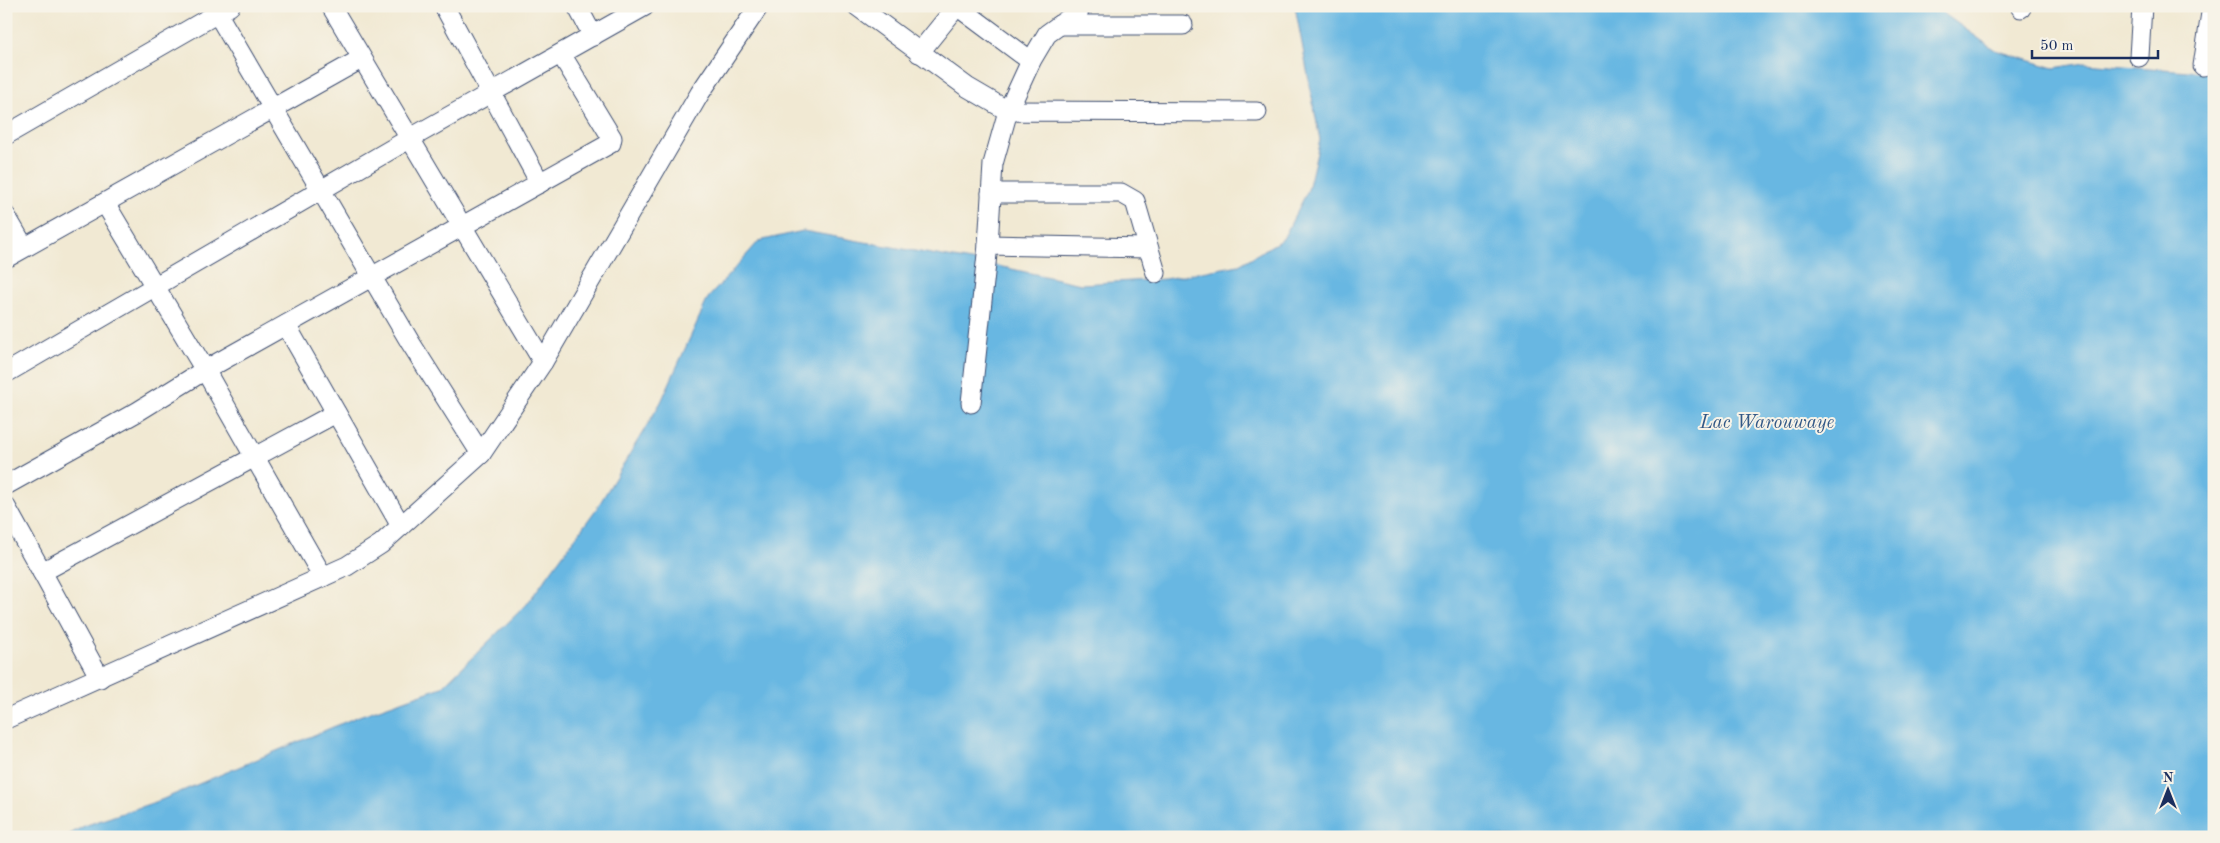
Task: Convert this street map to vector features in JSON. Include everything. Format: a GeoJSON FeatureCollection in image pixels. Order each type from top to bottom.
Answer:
{"type":"FeatureCollection","features":[{"type":"Feature","properties":{"kind":"street"},"geometry":{"type":"LineString","coordinates":[[331,6],[360,59],[544,362]]}},
{"type":"Feature","properties":{"kind":"street"},"geometry":{"type":"LineString","coordinates":[[577,6],[593,36]]}},
{"type":"Feature","properties":{"kind":"street"},"geometry":{"type":"LineString","coordinates":[[6,373],[409,139],[645,6]]}},
{"type":"Feature","properties":{"kind":"street"},"geometry":{"type":"LineString","coordinates":[[6,719],[347,566],[381,544],[481,454],[544,362],[700,93],[759,6]]}},
{"type":"Feature","properties":{"kind":"street"},"geometry":{"type":"LineString","coordinates":[[857,6],[967,87],[1008,111],[1257,112]]}},
{"type":"Feature","properties":{"kind":"street"},"geometry":{"type":"LineString","coordinates":[[919,53],[957,6],[1031,61]]}},
{"type":"Feature","properties":{"kind":"street"},"geometry":{"type":"LineString","coordinates":[[971,403],[988,245],[993,164],[1008,111],[1031,61],[1047,34],[1079,12],[1080,6]]}},
{"type":"Feature","properties":{"kind":"street"},"geometry":{"type":"LineString","coordinates":[[2139,57],[2142,6]]}},
{"type":"Feature","properties":{"kind":"street"},"geometry":{"type":"LineString","coordinates":[[2203,66],[2212,6]]}},
{"type":"Feature","properties":{"kind":"street"},"geometry":{"type":"LineString","coordinates":[[445,7],[540,183]]}},
{"type":"Feature","properties":{"kind":"street"},"geometry":{"type":"LineString","coordinates":[[6,135],[220,9],[274,107],[410,342],[481,454]]}},
{"type":"Feature","properties":{"kind":"street"},"geometry":{"type":"LineString","coordinates":[[1059,26],[1183,25]]}},
{"type":"Feature","properties":{"kind":"street"},"geometry":{"type":"LineString","coordinates":[[6,484],[137,412],[205,370],[611,143],[612,138],[561,54]]}},
{"type":"Feature","properties":{"kind":"street"},"geometry":{"type":"LineString","coordinates":[[6,258],[360,59]]}},
{"type":"Feature","properties":{"kind":"street"},"geometry":{"type":"LineString","coordinates":[[991,193],[1121,193],[1134,201],[1156,273]]}},
{"type":"Feature","properties":{"kind":"street"},"geometry":{"type":"LineString","coordinates":[[105,203],[205,370],[322,578]]}},
{"type":"Feature","properties":{"kind":"street"},"geometry":{"type":"LineString","coordinates":[[6,216],[24,248]]}},
{"type":"Feature","properties":{"kind":"street"},"geometry":{"type":"LineString","coordinates":[[988,245],[1148,248]]}},
{"type":"Feature","properties":{"kind":"street"},"geometry":{"type":"LineString","coordinates":[[286,325],[401,526]]}},
{"type":"Feature","properties":{"kind":"street"},"geometry":{"type":"LineString","coordinates":[[42,572],[336,413]]}},
{"type":"Feature","properties":{"kind":"street"},"geometry":{"type":"LineString","coordinates":[[6,508],[100,678]]}},
{"type":"Feature","properties":{"kind":"water","name":"Lac Warouwaye"},"geometry":{"type":"Polygon","coordinates":[[[1295,6],[1937,6],[1947,16],[1995,50],[2054,68],[2085,63],[2214,73],[2214,837],[65,837],[84,826],[161,800],[359,716],[442,687],[527,604],[597,508],[661,402],[708,298],[759,241],[803,231],[993,265],[1081,284],[1165,279],[1239,265],[1283,239],[1308,190],[1320,140],[1295,6]]]}}]}
